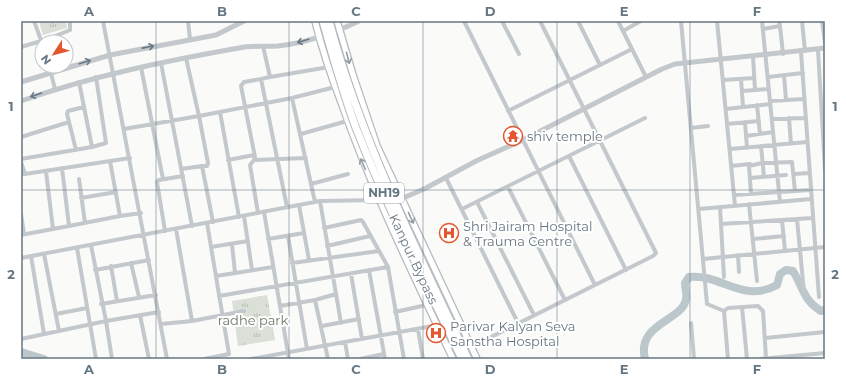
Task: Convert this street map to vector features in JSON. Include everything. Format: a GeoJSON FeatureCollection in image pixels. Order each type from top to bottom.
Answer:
{"type":"FeatureCollection","features":[{"type":"Feature","properties":{"kind":"highway","name":"Kanpur Bypass"},"geometry":{"type":"LineString","coordinates":[[323,21],[336,68],[356,126],[378,181],[462,359]]}},
{"type":"Feature","properties":{"kind":"highway","name":"Kanpur Bypass"},"geometry":{"type":"LineString","coordinates":[[329,21],[355,105],[377,163],[468,359]]}},
{"type":"Feature","properties":{"kind":"main road"},"geometry":{"type":"LineString","coordinates":[[315,21],[335,87],[360,158],[453,359]]}},
{"type":"Feature","properties":{"kind":"main road"},"geometry":{"type":"LineString","coordinates":[[337,21],[353,75],[377,146],[477,359]]}},
{"type":"Feature","properties":{"kind":"street"},"geometry":{"type":"LineString","coordinates":[[34,21],[38,34]]}},
{"type":"Feature","properties":{"kind":"street"},"geometry":{"type":"LineString","coordinates":[[60,34],[70,30],[70,21]]}},
{"type":"Feature","properties":{"kind":"street"},"geometry":{"type":"LineString","coordinates":[[103,21],[141,213],[167,359]]}},
{"type":"Feature","properties":{"kind":"street"},"geometry":{"type":"LineString","coordinates":[[188,21],[190,39]]}},
{"type":"Feature","properties":{"kind":"street"},"geometry":{"type":"LineString","coordinates":[[74,66],[110,55],[216,35],[244,21]]}},
{"type":"Feature","properties":{"kind":"street"},"geometry":{"type":"LineString","coordinates":[[21,101],[96,77],[141,67],[244,47],[291,44],[340,30],[359,21]]}},
{"type":"Feature","properties":{"kind":"street"},"geometry":{"type":"LineString","coordinates":[[464,21],[595,285]]}},
{"type":"Feature","properties":{"kind":"street"},"geometry":{"type":"LineString","coordinates":[[502,21],[519,54]]}},
{"type":"Feature","properties":{"kind":"street"},"geometry":{"type":"LineString","coordinates":[[471,347],[653,256],[655,251],[540,21]]}},
{"type":"Feature","properties":{"kind":"street"},"geometry":{"type":"LineString","coordinates":[[578,21],[600,65]]}},
{"type":"Feature","properties":{"kind":"street"},"geometry":{"type":"LineString","coordinates":[[618,21],[646,77]]}},
{"type":"Feature","properties":{"kind":"street"},"geometry":{"type":"LineString","coordinates":[[623,31],[641,21]]}},
{"type":"Feature","properties":{"kind":"street"},"geometry":{"type":"LineString","coordinates":[[681,21],[700,209],[707,304],[724,311]]}},
{"type":"Feature","properties":{"kind":"street"},"geometry":{"type":"LineString","coordinates":[[717,21],[735,206]]}},
{"type":"Feature","properties":{"kind":"street"},"geometry":{"type":"LineString","coordinates":[[762,21],[780,202]]}},
{"type":"Feature","properties":{"kind":"street"},"geometry":{"type":"LineString","coordinates":[[779,21],[782,54]]}},
{"type":"Feature","properties":{"kind":"street"},"geometry":{"type":"LineString","coordinates":[[802,21],[804,99],[819,297]]}},
{"type":"Feature","properties":{"kind":"street"},"geometry":{"type":"LineString","coordinates":[[822,21],[825,42]]}},
{"type":"Feature","properties":{"kind":"street"},"geometry":{"type":"LineString","coordinates":[[763,29],[780,26]]}},
{"type":"Feature","properties":{"kind":"street"},"geometry":{"type":"LineString","coordinates":[[21,47],[34,44]]}},
{"type":"Feature","properties":{"kind":"street"},"geometry":{"type":"LineString","coordinates":[[263,46],[270,78]]}},
{"type":"Feature","properties":{"kind":"street"},"geometry":{"type":"LineString","coordinates":[[21,258],[317,201],[401,199],[446,178],[476,161],[584,110],[662,69],[685,62],[803,52],[825,48]]}},
{"type":"Feature","properties":{"kind":"street"},"geometry":{"type":"LineString","coordinates":[[508,111],[632,49]]}},
{"type":"Feature","properties":{"kind":"street"},"geometry":{"type":"LineString","coordinates":[[818,50],[825,170]]}},
{"type":"Feature","properties":{"kind":"street"},"geometry":{"type":"LineString","coordinates":[[753,56],[755,90]]}},
{"type":"Feature","properties":{"kind":"street"},"geometry":{"type":"LineString","coordinates":[[181,169],[207,166],[208,163],[186,58]]}},
{"type":"Feature","properties":{"kind":"street"},"geometry":{"type":"LineString","coordinates":[[161,63],[192,226]]}},
{"type":"Feature","properties":{"kind":"street"},"geometry":{"type":"LineString","coordinates":[[141,67],[163,179]]}},
{"type":"Feature","properties":{"kind":"street"},"geometry":{"type":"LineString","coordinates":[[258,213],[250,165],[254,160],[254,155],[241,83],[329,67]]}},
{"type":"Feature","properties":{"kind":"street"},"geometry":{"type":"LineString","coordinates":[[768,77],[803,73]]}},
{"type":"Feature","properties":{"kind":"street"},"geometry":{"type":"LineString","coordinates":[[21,82],[48,74]]}},
{"type":"Feature","properties":{"kind":"street"},"geometry":{"type":"LineString","coordinates":[[51,74],[55,89]]}},
{"type":"Feature","properties":{"kind":"street"},"geometry":{"type":"LineString","coordinates":[[784,75],[786,100]]}},
{"type":"Feature","properties":{"kind":"street"},"geometry":{"type":"LineString","coordinates":[[96,77],[107,140],[104,145],[21,160],[23,174],[130,158]]}},
{"type":"Feature","properties":{"kind":"street"},"geometry":{"type":"LineString","coordinates":[[723,80],[754,78]]}},
{"type":"Feature","properties":{"kind":"street"},"geometry":{"type":"LineString","coordinates":[[261,79],[287,207]]}},
{"type":"Feature","properties":{"kind":"street"},"geometry":{"type":"LineString","coordinates":[[741,79],[743,107]]}},
{"type":"Feature","properties":{"kind":"street"},"geometry":{"type":"LineString","coordinates":[[79,82],[92,147]]}},
{"type":"Feature","properties":{"kind":"street"},"geometry":{"type":"LineString","coordinates":[[124,129],[292,98],[335,87]]}},
{"type":"Feature","properties":{"kind":"street"},"geometry":{"type":"LineString","coordinates":[[742,91],[769,89]]}},
{"type":"Feature","properties":{"kind":"street"},"geometry":{"type":"LineString","coordinates":[[292,98],[311,184],[317,201],[328,246],[341,323]]}},
{"type":"Feature","properties":{"kind":"street"},"geometry":{"type":"LineString","coordinates":[[726,109],[757,106],[786,100],[804,99]]}},
{"type":"Feature","properties":{"kind":"street"},"geometry":{"type":"LineString","coordinates":[[757,106],[760,134]]}},
{"type":"Feature","properties":{"kind":"street"},"geometry":{"type":"LineString","coordinates":[[76,150],[67,115],[68,111],[84,107]]}},
{"type":"Feature","properties":{"kind":"street"},"geometry":{"type":"LineString","coordinates":[[220,112],[239,217]]}},
{"type":"Feature","properties":{"kind":"street"},"geometry":{"type":"LineString","coordinates":[[462,209],[645,118]]}},
{"type":"Feature","properties":{"kind":"street"},"geometry":{"type":"LineString","coordinates":[[789,118],[791,144]]}},
{"type":"Feature","properties":{"kind":"street"},"geometry":{"type":"LineString","coordinates":[[772,119],[806,118]]}},
{"type":"Feature","properties":{"kind":"street"},"geometry":{"type":"LineString","coordinates":[[727,124],[758,121]]}},
{"type":"Feature","properties":{"kind":"street"},"geometry":{"type":"LineString","coordinates":[[21,137],[69,122]]}},
{"type":"Feature","properties":{"kind":"street"},"geometry":{"type":"LineString","coordinates":[[301,134],[348,122]]}},
{"type":"Feature","properties":{"kind":"street"},"geometry":{"type":"LineString","coordinates":[[745,122],[747,148]]}},
{"type":"Feature","properties":{"kind":"street"},"geometry":{"type":"LineString","coordinates":[[691,128],[708,126]]}},
{"type":"Feature","properties":{"kind":"street"},"geometry":{"type":"LineString","coordinates":[[746,136],[773,132]]}},
{"type":"Feature","properties":{"kind":"street"},"geometry":{"type":"LineString","coordinates":[[730,149],[807,142]]}},
{"type":"Feature","properties":{"kind":"street"},"geometry":{"type":"LineString","coordinates":[[761,146],[764,177]]}},
{"type":"Feature","properties":{"kind":"street"},"geometry":{"type":"LineString","coordinates":[[228,160],[254,155]]}},
{"type":"Feature","properties":{"kind":"street"},"geometry":{"type":"LineString","coordinates":[[569,156],[626,270]]}},
{"type":"Feature","properties":{"kind":"street"},"geometry":{"type":"LineString","coordinates":[[254,160],[306,158]]}},
{"type":"Feature","properties":{"kind":"street"},"geometry":{"type":"LineString","coordinates":[[110,161],[120,216]]}},
{"type":"Feature","properties":{"kind":"street"},"geometry":{"type":"LineString","coordinates":[[731,166],[792,162],[795,191]]}},
{"type":"Feature","properties":{"kind":"street"},"geometry":{"type":"LineString","coordinates":[[750,164],[751,194]]}},
{"type":"Feature","properties":{"kind":"street"},"geometry":{"type":"LineString","coordinates":[[202,166],[213,222]]}},
{"type":"Feature","properties":{"kind":"street"},"geometry":{"type":"LineString","coordinates":[[62,168],[69,226]]}},
{"type":"Feature","properties":{"kind":"street"},"geometry":{"type":"LineString","coordinates":[[46,170],[53,229]]}},
{"type":"Feature","properties":{"kind":"street"},"geometry":{"type":"LineString","coordinates":[[794,174],[809,173]]}},
{"type":"Feature","properties":{"kind":"street"},"geometry":{"type":"LineString","coordinates":[[311,184],[348,174]]}},
{"type":"Feature","properties":{"kind":"street"},"geometry":{"type":"LineString","coordinates":[[750,178],[786,175]]}},
{"type":"Feature","properties":{"kind":"street"},"geometry":{"type":"LineString","coordinates":[[165,231],[157,182],[158,180],[183,176]]}},
{"type":"Feature","properties":{"kind":"street"},"geometry":{"type":"LineString","coordinates":[[446,178],[518,323]]}},
{"type":"Feature","properties":{"kind":"street"},"geometry":{"type":"LineString","coordinates":[[79,179],[85,223]]}},
{"type":"Feature","properties":{"kind":"street"},"geometry":{"type":"LineString","coordinates":[[508,186],[565,300]]}},
{"type":"Feature","properties":{"kind":"street"},"geometry":{"type":"LineString","coordinates":[[734,195],[810,190]]}},
{"type":"Feature","properties":{"kind":"street"},"geometry":{"type":"LineString","coordinates":[[81,198],[116,192]]}},
{"type":"Feature","properties":{"kind":"street"},"geometry":{"type":"LineString","coordinates":[[700,209],[811,199]]}},
{"type":"Feature","properties":{"kind":"street"},"geometry":{"type":"LineString","coordinates":[[477,202],[534,315]]}},
{"type":"Feature","properties":{"kind":"street"},"geometry":{"type":"LineString","coordinates":[[749,204],[757,281]]}},
{"type":"Feature","properties":{"kind":"street"},"geometry":{"type":"LineString","coordinates":[[299,205],[309,260]]}},
{"type":"Feature","properties":{"kind":"street"},"geometry":{"type":"LineString","coordinates":[[720,207],[724,277]]}},
{"type":"Feature","properties":{"kind":"street"},"geometry":{"type":"LineString","coordinates":[[264,212],[289,359]]}},
{"type":"Feature","properties":{"kind":"street"},"geometry":{"type":"LineString","coordinates":[[21,214],[22,235],[141,213]]}},
{"type":"Feature","properties":{"kind":"street"},"geometry":{"type":"LineString","coordinates":[[244,216],[252,270]]}},
{"type":"Feature","properties":{"kind":"street"},"geometry":{"type":"LineString","coordinates":[[721,224],[812,218]]}},
{"type":"Feature","properties":{"kind":"street"},"geometry":{"type":"LineString","coordinates":[[797,219],[804,292]]}},
{"type":"Feature","properties":{"kind":"street"},"geometry":{"type":"LineString","coordinates":[[324,228],[361,220],[363,222],[388,267],[404,359]]}},
{"type":"Feature","properties":{"kind":"street"},"geometry":{"type":"LineString","coordinates":[[782,220],[785,251]]}},
{"type":"Feature","properties":{"kind":"street"},"geometry":{"type":"LineString","coordinates":[[205,359],[229,356],[208,223]]}},
{"type":"Feature","properties":{"kind":"street"},"geometry":{"type":"LineString","coordinates":[[176,229],[192,321]]}},
{"type":"Feature","properties":{"kind":"street"},"geometry":{"type":"LineString","coordinates":[[268,239],[304,233]]}},
{"type":"Feature","properties":{"kind":"street"},"geometry":{"type":"LineString","coordinates":[[288,236],[307,349]]}},
{"type":"Feature","properties":{"kind":"street"},"geometry":{"type":"LineString","coordinates":[[328,246],[370,236]]}},
{"type":"Feature","properties":{"kind":"street"},"geometry":{"type":"LineString","coordinates":[[753,239],[784,236]]}},
{"type":"Feature","properties":{"kind":"street"},"geometry":{"type":"LineString","coordinates":[[211,247],[248,241]]}},
{"type":"Feature","properties":{"kind":"street"},"geometry":{"type":"LineString","coordinates":[[232,244],[235,273]]}},
{"type":"Feature","properties":{"kind":"street"},"geometry":{"type":"LineString","coordinates":[[91,245],[112,359]]}},
{"type":"Feature","properties":{"kind":"street"},"geometry":{"type":"LineString","coordinates":[[703,259],[825,247]]}},
{"type":"Feature","properties":{"kind":"street"},"geometry":{"type":"LineString","coordinates":[[77,248],[96,359]]}},
{"type":"Feature","properties":{"kind":"street"},"geometry":{"type":"LineString","coordinates":[[292,263],[379,251]]}},
{"type":"Feature","properties":{"kind":"street"},"geometry":{"type":"LineString","coordinates":[[44,254],[59,331]]}},
{"type":"Feature","properties":{"kind":"street"},"geometry":{"type":"LineString","coordinates":[[738,255],[739,272]]}},
{"type":"Feature","properties":{"kind":"street"},"geometry":{"type":"LineString","coordinates":[[31,256],[44,334]]}},
{"type":"Feature","properties":{"kind":"street"},"geometry":{"type":"LineString","coordinates":[[95,270],[149,260]]}},
{"type":"Feature","properties":{"kind":"street"},"geometry":{"type":"LineString","coordinates":[[131,263],[139,297]]}},
{"type":"Feature","properties":{"kind":"street"},"geometry":{"type":"LineString","coordinates":[[111,266],[117,301]]}},
{"type":"Feature","properties":{"kind":"street"},"geometry":{"type":"LineString","coordinates":[[216,276],[273,266]]}},
{"type":"Feature","properties":{"kind":"street"},"geometry":{"type":"LineString","coordinates":[[219,296],[388,267]]}},
{"type":"Feature","properties":{"kind":"street"},"geometry":{"type":"LineString","coordinates":[[369,270],[385,359]]}},
{"type":"Feature","properties":{"kind":"street"},"geometry":{"type":"LineString","coordinates":[[351,274],[362,339]]}},
{"type":"Feature","properties":{"kind":"street"},"geometry":{"type":"LineString","coordinates":[[280,306],[315,300],[336,294]]}},
{"type":"Feature","properties":{"kind":"street"},"geometry":{"type":"LineString","coordinates":[[101,304],[156,295]]}},
{"type":"Feature","properties":{"kind":"street"},"geometry":{"type":"LineString","coordinates":[[315,300],[322,326],[328,359]]}},
{"type":"Feature","properties":{"kind":"street"},"geometry":{"type":"LineString","coordinates":[[395,312],[422,306]]}},
{"type":"Feature","properties":{"kind":"street"},"geometry":{"type":"LineString","coordinates":[[742,307],[747,359]]}},
{"type":"Feature","properties":{"kind":"street"},"geometry":{"type":"LineString","coordinates":[[724,311],[728,308],[760,307],[763,311],[766,358]]}},
{"type":"Feature","properties":{"kind":"street"},"geometry":{"type":"LineString","coordinates":[[56,314],[87,308]]}},
{"type":"Feature","properties":{"kind":"street"},"geometry":{"type":"LineString","coordinates":[[161,324],[192,321],[244,311]]}},
{"type":"Feature","properties":{"kind":"street"},"geometry":{"type":"LineString","coordinates":[[724,311],[728,359]]}},
{"type":"Feature","properties":{"kind":"street"},"geometry":{"type":"LineString","coordinates":[[21,339],[90,324],[159,312]]}},
{"type":"Feature","properties":{"kind":"street"},"geometry":{"type":"LineString","coordinates":[[140,315],[149,359]]}},
{"type":"Feature","properties":{"kind":"street"},"geometry":{"type":"LineString","coordinates":[[322,326],[359,319]]}},
{"type":"Feature","properties":{"kind":"street"},"geometry":{"type":"LineString","coordinates":[[691,323],[694,359]]}},
{"type":"Feature","properties":{"kind":"street"},"geometry":{"type":"LineString","coordinates":[[251,359],[268,358],[288,352],[438,326]]}},
{"type":"Feature","properties":{"kind":"street"},"geometry":{"type":"LineString","coordinates":[[418,329],[423,359]]}},
{"type":"Feature","properties":{"kind":"street"},"geometry":{"type":"LineString","coordinates":[[765,338],[825,332]]}},
{"type":"Feature","properties":{"kind":"street"},"geometry":{"type":"LineString","coordinates":[[345,342],[348,359]]}},
{"type":"Feature","properties":{"kind":"street"},"geometry":{"type":"LineString","coordinates":[[760,359],[785,358],[825,353]]}},
{"type":"Feature","properties":{"kind":"street"},"geometry":{"type":"LineString","coordinates":[[364,359],[384,354]]}},
{"type":"Feature","properties":{"kind":"green space"},"geometry":{"type":"Polygon","coordinates":[[[39,21],[66,21],[67,28],[43,34],[39,21]]]}},
{"type":"Feature","properties":{"kind":"green space","name":"radhe park"},"geometry":{"type":"Polygon","coordinates":[[[267,295],[275,340],[238,346],[232,301],[267,295]]]}},
{"type":"Feature","properties":{"kind":"waterway"},"geometry":{"type":"LineString","coordinates":[[645,359],[644,347],[647,338],[653,330],[677,313],[683,306],[686,299],[685,283],[689,277],[711,279],[742,290],[753,291],[765,290],[777,285],[780,274],[786,270],[793,271],[810,302],[821,311],[825,310]]}},
{"type":"Feature","properties":{"kind":"waterway"},"geometry":{"type":"LineString","coordinates":[[21,352],[44,359]]}},
{"type":"Feature","properties":{"kind":"place","name":"shiv temple"},"geometry":{"type":"Point","coordinates":[513,136]}},
{"type":"Feature","properties":{"kind":"place","name":"Shri Jairam Hospital & Trauma Centre"},"geometry":{"type":"Point","coordinates":[449,233]}},
{"type":"Feature","properties":{"kind":"place","name":"Parivar Kalyan Seva Sanstha Hospital"},"geometry":{"type":"Point","coordinates":[436,333]}}]}
